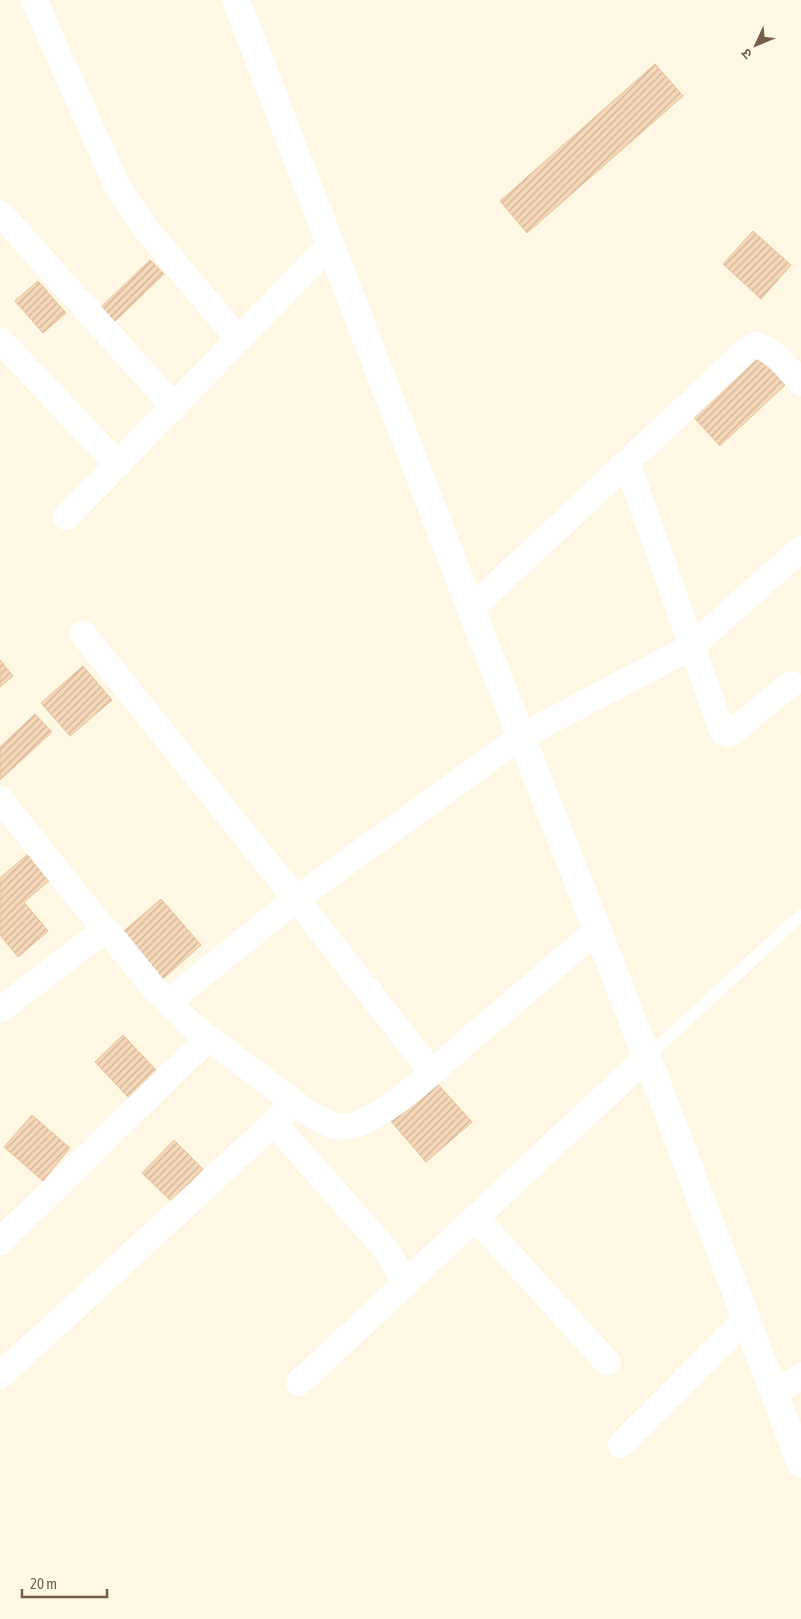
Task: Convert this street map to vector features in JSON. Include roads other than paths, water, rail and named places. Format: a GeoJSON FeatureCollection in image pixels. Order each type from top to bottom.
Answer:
{"type":"FeatureCollection","features":[{"type":"Feature","properties":{"kind":"street"},"geometry":{"type":"LineString","coordinates":[[34,0],[118,188],[147,230],[239,340]]}},
{"type":"Feature","properties":{"kind":"street"},"geometry":{"type":"LineString","coordinates":[[236,0],[647,1057],[801,1464]]}},
{"type":"Feature","properties":{"kind":"street"},"geometry":{"type":"LineString","coordinates":[[0,213],[174,407]]}},
{"type":"Feature","properties":{"kind":"street"},"geometry":{"type":"LineString","coordinates":[[66,517],[331,244]]}},
{"type":"Feature","properties":{"kind":"street"},"geometry":{"type":"LineString","coordinates":[[0,340],[118,465]]}},
{"type":"Feature","properties":{"kind":"street"},"geometry":{"type":"LineString","coordinates":[[471,608],[747,350],[755,345],[762,347],[773,354],[801,384]]}},
{"type":"Feature","properties":{"kind":"street"},"geometry":{"type":"LineString","coordinates":[[627,462],[718,723],[724,733],[728,734],[737,729],[791,684]]}},
{"type":"Feature","properties":{"kind":"street"},"geometry":{"type":"LineString","coordinates":[[168,1002],[296,899],[522,736],[691,647],[801,549]]}},
{"type":"Feature","properties":{"kind":"street"},"geometry":{"type":"LineString","coordinates":[[83,634],[432,1072]]}},
{"type":"Feature","properties":{"kind":"street"},"geometry":{"type":"LineString","coordinates":[[3,809],[107,934],[112,936],[152,986],[188,1022],[294,1102],[323,1121],[341,1126],[350,1126],[381,1112],[432,1072],[597,930]]}},
{"type":"Feature","properties":{"kind":"street"},"geometry":{"type":"LineString","coordinates":[[0,1010],[88,942],[107,934]]}},
{"type":"Feature","properties":{"kind":"street"},"geometry":{"type":"LineString","coordinates":[[0,1242],[208,1038]]}},
{"type":"Feature","properties":{"kind":"street"},"geometry":{"type":"LineString","coordinates":[[299,1382],[647,1057]]}},
{"type":"Feature","properties":{"kind":"street"},"geometry":{"type":"LineString","coordinates":[[0,1376],[274,1123],[294,1102]]}},
{"type":"Feature","properties":{"kind":"street"},"geometry":{"type":"LineString","coordinates":[[274,1123],[384,1249],[406,1282]]}},
{"type":"Feature","properties":{"kind":"street"},"geometry":{"type":"LineString","coordinates":[[476,1218],[606,1362]]}},
{"type":"Feature","properties":{"kind":"street"},"geometry":{"type":"LineString","coordinates":[[621,1445],[746,1319]]}},
{"type":"Feature","properties":{"kind":"street"},"geometry":{"type":"LineString","coordinates":[[775,1393],[801,1376]]}},
{"type":"Feature","properties":{"kind":"lane"},"geometry":{"type":"LineString","coordinates":[[647,1057],[801,915]]}}]}
